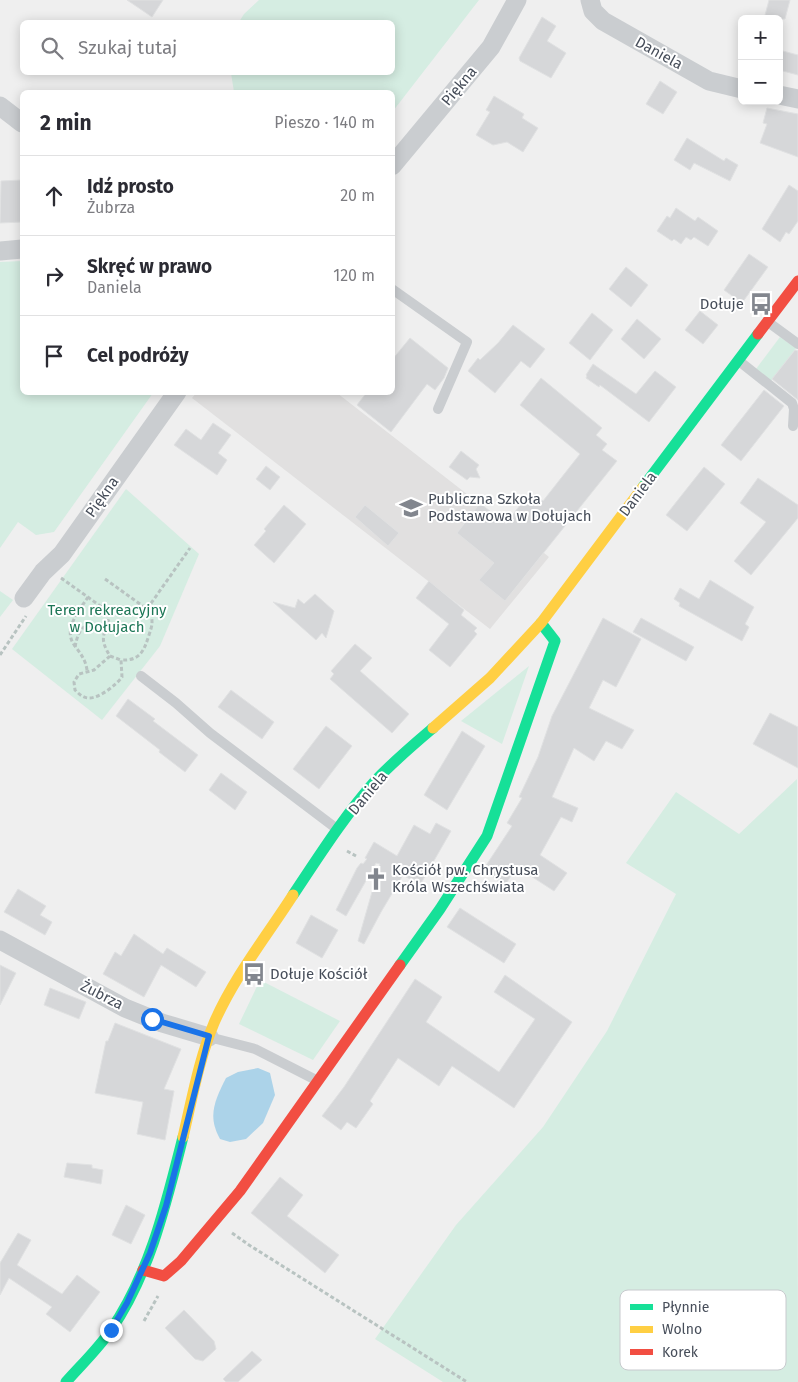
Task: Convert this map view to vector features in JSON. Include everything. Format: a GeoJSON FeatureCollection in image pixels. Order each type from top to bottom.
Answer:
{"type":"FeatureCollection","features":[{"type":"Feature","properties":{"kind":"street","name":"Piękna"},"geometry":{"type":"LineString","coordinates":[[395,162],[491,47],[517,0]]}},
{"type":"Feature","properties":{"kind":"street","name":"Daniela"},"geometry":{"type":"LineString","coordinates":[[590,0],[593,11],[602,21],[709,81],[738,88]]}},
{"type":"Feature","properties":{"kind":"street"},"geometry":{"type":"LineString","coordinates":[[783,97],[798,99]]}},
{"type":"Feature","properties":{"kind":"street"},"geometry":{"type":"LineString","coordinates":[[0,106],[20,121]]}},
{"type":"Feature","properties":{"kind":"street"},"geometry":{"type":"LineString","coordinates":[[0,251],[20,250]]}},
{"type":"Feature","properties":{"kind":"street","name":"Daniela"},"geometry":{"type":"LineString","coordinates":[[66,1382],[111,1330],[143,1270],[166,1206],[209,1036],[221,1008],[338,830],[360,800],[392,764],[482,686],[541,623],[798,281]]}},
{"type":"Feature","properties":{"kind":"street","name":"Piękna"},"geometry":{"type":"LineString","coordinates":[[27,604],[42,572],[62,554],[175,395]]}},
{"type":"Feature","properties":{"kind":"street"},"geometry":{"type":"LineString","coordinates":[[143,1270],[164,1276],[181,1261],[240,1191],[316,1080],[440,909],[487,836],[555,641],[541,623]]}},
{"type":"Feature","properties":{"kind":"street","name":"Żubrza"},"geometry":{"type":"LineString","coordinates":[[0,940],[125,1008],[162,1023],[209,1036]]}},
{"type":"Feature","properties":{"kind":"lane"},"geometry":{"type":"LineString","coordinates":[[395,291],[467,342],[438,409]]}},
{"type":"Feature","properties":{"kind":"lane"},"geometry":{"type":"LineString","coordinates":[[768,322],[798,344]]}},
{"type":"Feature","properties":{"kind":"lane"},"geometry":{"type":"LineString","coordinates":[[739,361],[792,403],[794,409],[793,426]]}},
{"type":"Feature","properties":{"kind":"lane"},"geometry":{"type":"LineString","coordinates":[[141,676],[210,733],[338,830]]}},
{"type":"Feature","properties":{"kind":"lane"},"geometry":{"type":"LineString","coordinates":[[209,1036],[255,1049],[316,1080]]}},
{"type":"Feature","properties":{"kind":"path"},"geometry":{"type":"LineString","coordinates":[[104,579],[147,609],[190,548]]}},
{"type":"Feature","properties":{"kind":"path"},"geometry":{"type":"LineString","coordinates":[[53,578],[62,578],[108,613],[110,618],[102,638],[110,656],[121,660],[132,659],[145,649],[153,627],[153,620],[149,612]]}},
{"type":"Feature","properties":{"kind":"path"},"geometry":{"type":"LineString","coordinates":[[87,670],[84,659],[70,636],[72,623],[88,597]]}},
{"type":"Feature","properties":{"kind":"path"},"geometry":{"type":"LineString","coordinates":[[0,654],[27,604]]}},
{"type":"Feature","properties":{"kind":"path"},"geometry":{"type":"LineString","coordinates":[[75,647],[80,630],[86,626],[94,624],[105,628]]}},
{"type":"Feature","properties":{"kind":"path"},"geometry":{"type":"LineString","coordinates":[[110,656],[94,670],[87,670],[79,674],[74,682],[75,690],[88,698],[99,695],[121,679],[121,660]]}},
{"type":"Feature","properties":{"kind":"path"},"geometry":{"type":"LineString","coordinates":[[339,846],[356,856]]}},
{"type":"Feature","properties":{"kind":"path"},"geometry":{"type":"LineString","coordinates":[[216,1220],[249,1245],[467,1382]]}},
{"type":"Feature","properties":{"kind":"shaded area","name":"Publiczna Szkoła Podstawowa w Dołujach"},"geometry":{"type":"Polygon","coordinates":[[[194,395],[340,395],[549,557],[490,629],[192,398],[194,395]]]}},
{"type":"Feature","properties":{"kind":"green space"},"geometry":{"type":"Polygon","coordinates":[[[259,0],[479,0],[395,108],[395,90],[234,90],[231,75],[395,75],[395,20],[240,20],[259,0]]]}},
{"type":"Feature","properties":{"kind":"green space"},"geometry":{"type":"Polygon","coordinates":[[[20,261],[20,395],[152,395],[54,532],[36,535],[18,522],[0,548],[0,262],[20,261]]]}},
{"type":"Feature","properties":{"kind":"green space"},"geometry":{"type":"Polygon","coordinates":[[[780,337],[796,348],[771,381],[756,369],[780,337]]]}},
{"type":"Feature","properties":{"kind":"green space","name":"Teren rekreacyjny w Dołujach"},"geometry":{"type":"Polygon","coordinates":[[[126,489],[199,554],[160,646],[102,720],[12,649],[126,489]]]}},
{"type":"Feature","properties":{"kind":"green space"},"geometry":{"type":"Polygon","coordinates":[[[0,591],[13,600],[0,617],[0,591]]]}},
{"type":"Feature","properties":{"kind":"green space"},"geometry":{"type":"Polygon","coordinates":[[[529,666],[502,744],[461,721],[529,666]]]}},
{"type":"Feature","properties":{"kind":"green space"},"geometry":{"type":"Polygon","coordinates":[[[797,779],[798,1382],[443,1382],[375,1339],[456,1225],[543,1127],[607,1031],[676,894],[626,863],[676,792],[739,834],[797,779]]]}},
{"type":"Feature","properties":{"kind":"green space"},"geometry":{"type":"Polygon","coordinates":[[[260,980],[340,1021],[313,1060],[239,1024],[260,980]]]}},
{"type":"Feature","properties":{"kind":"water"},"geometry":{"type":"Polygon","coordinates":[[[258,1068],[270,1073],[275,1095],[263,1123],[246,1139],[230,1142],[220,1139],[216,1131],[213,1115],[216,1101],[226,1078],[238,1072],[258,1068]]]}},
{"type":"Feature","properties":{"kind":"building"},"geometry":{"type":"Polygon","coordinates":[[[127,0],[163,0],[152,17],[127,0]]]}},
{"type":"Feature","properties":{"kind":"building"},"geometry":{"type":"Polygon","coordinates":[[[769,0],[790,0],[785,19],[783,19],[783,15],[765,15],[769,0]]]}},
{"type":"Feature","properties":{"kind":"building"},"geometry":{"type":"Polygon","coordinates":[[[542,17],[556,26],[547,41],[566,53],[551,78],[520,61],[519,58],[542,17]]]}},
{"type":"Feature","properties":{"kind":"building"},"geometry":{"type":"Polygon","coordinates":[[[783,51],[798,55],[798,75],[783,71],[783,51]]]}},
{"type":"Feature","properties":{"kind":"building"},"geometry":{"type":"Polygon","coordinates":[[[660,81],[677,92],[663,114],[646,104],[660,81]]]}},
{"type":"Feature","properties":{"kind":"building"},"geometry":{"type":"Polygon","coordinates":[[[494,96],[524,114],[522,118],[538,128],[523,152],[507,142],[493,145],[476,135],[490,112],[486,110],[494,96]]]}},
{"type":"Feature","properties":{"kind":"building"},"geometry":{"type":"Polygon","coordinates":[[[767,108],[798,114],[798,157],[760,143],[767,124],[763,123],[767,108]]]}},
{"type":"Feature","properties":{"kind":"building"},"geometry":{"type":"Polygon","coordinates":[[[687,138],[724,161],[726,158],[738,165],[730,181],[694,163],[690,170],[674,160],[687,138]]]}},
{"type":"Feature","properties":{"kind":"building"},"geometry":{"type":"Polygon","coordinates":[[[20,180],[20,222],[0,223],[1,181],[20,180]]]}},
{"type":"Feature","properties":{"kind":"building"},"geometry":{"type":"Polygon","coordinates":[[[789,185],[798,191],[798,221],[789,234],[786,232],[780,242],[762,229],[789,185]]]}},
{"type":"Feature","properties":{"kind":"building"},"geometry":{"type":"Polygon","coordinates":[[[676,208],[695,221],[698,217],[718,231],[708,246],[694,237],[691,240],[686,237],[681,244],[674,239],[672,241],[657,231],[667,216],[670,218],[676,208]]]}},
{"type":"Feature","properties":{"kind":"building"},"geometry":{"type":"Polygon","coordinates":[[[749,254],[768,267],[742,303],[724,290],[749,254]]]}},
{"type":"Feature","properties":{"kind":"building"},"geometry":{"type":"Polygon","coordinates":[[[626,267],[648,285],[631,307],[609,289],[626,267]]]}},
{"type":"Feature","properties":{"kind":"building"},"geometry":{"type":"Polygon","coordinates":[[[700,311],[718,325],[703,344],[685,330],[700,311]]]}},
{"type":"Feature","properties":{"kind":"building"},"geometry":{"type":"Polygon","coordinates":[[[592,313],[613,330],[590,360],[569,343],[592,313]]]}},
{"type":"Feature","properties":{"kind":"building"},"geometry":{"type":"Polygon","coordinates":[[[637,319],[661,339],[644,359],[621,339],[637,319]]]}},
{"type":"Feature","properties":{"kind":"building"},"geometry":{"type":"Polygon","coordinates":[[[513,325],[545,349],[530,368],[521,361],[495,393],[468,371],[478,358],[480,360],[513,325]]]}},
{"type":"Feature","properties":{"kind":"building"},"geometry":{"type":"Polygon","coordinates":[[[410,338],[448,368],[444,378],[435,390],[427,384],[391,432],[357,405],[365,395],[395,395],[395,356],[410,338]]]}},
{"type":"Feature","properties":{"kind":"building"},"geometry":{"type":"Polygon","coordinates":[[[795,350],[798,351],[798,400],[772,379],[795,350]]]}},
{"type":"Feature","properties":{"kind":"building"},"geometry":{"type":"Polygon","coordinates":[[[593,364],[636,394],[655,371],[676,387],[649,422],[600,385],[599,387],[586,378],[593,364]]]}},
{"type":"Feature","properties":{"kind":"building"},"geometry":{"type":"Polygon","coordinates":[[[541,378],[602,428],[596,435],[607,444],[602,450],[617,461],[505,601],[479,580],[494,563],[457,533],[480,503],[506,524],[523,501],[526,504],[535,494],[543,501],[580,454],[520,405],[541,378]]]}},
{"type":"Feature","properties":{"kind":"building"},"geometry":{"type":"Polygon","coordinates":[[[764,390],[784,406],[741,461],[721,445],[764,390]]]}},
{"type":"Feature","properties":{"kind":"building"},"geometry":{"type":"Polygon","coordinates":[[[213,423],[231,435],[218,453],[227,460],[217,475],[174,445],[186,429],[201,440],[213,423]]]}},
{"type":"Feature","properties":{"kind":"building"},"geometry":{"type":"Polygon","coordinates":[[[461,451],[479,465],[476,469],[480,478],[470,477],[467,480],[449,467],[461,451]]]}},
{"type":"Feature","properties":{"kind":"building"},"geometry":{"type":"Polygon","coordinates":[[[266,466],[280,477],[270,490],[256,479],[266,466]]]}},
{"type":"Feature","properties":{"kind":"building"},"geometry":{"type":"Polygon","coordinates":[[[704,467],[725,484],[687,531],[666,515],[704,467]]]}},
{"type":"Feature","properties":{"kind":"building"},"geometry":{"type":"Polygon","coordinates":[[[758,478],[798,505],[798,518],[751,575],[734,561],[766,522],[740,503],[758,478]]]}},
{"type":"Feature","properties":{"kind":"building"},"geometry":{"type":"Polygon","coordinates":[[[284,505],[306,524],[274,563],[254,545],[266,531],[264,529],[284,505]]]}},
{"type":"Feature","properties":{"kind":"building"},"geometry":{"type":"Polygon","coordinates":[[[365,505],[399,533],[388,546],[355,517],[365,505]]]}},
{"type":"Feature","properties":{"kind":"building"},"geometry":{"type":"Polygon","coordinates":[[[710,580],[754,607],[745,624],[749,627],[742,641],[679,606],[680,603],[674,599],[680,588],[699,599],[710,580]]]}},
{"type":"Feature","properties":{"kind":"building"},"geometry":{"type":"Polygon","coordinates":[[[429,581],[464,610],[461,615],[477,628],[474,631],[477,634],[450,667],[429,650],[449,624],[416,598],[429,581]]]}},
{"type":"Feature","properties":{"kind":"building"},"geometry":{"type":"Polygon","coordinates":[[[315,594],[334,611],[326,638],[322,633],[316,640],[273,602],[295,608],[298,599],[304,604],[315,594]]]}},
{"type":"Feature","properties":{"kind":"building"},"geometry":{"type":"Polygon","coordinates":[[[603,618],[641,639],[616,687],[603,680],[589,708],[634,730],[622,749],[606,741],[594,761],[574,748],[552,797],[578,808],[572,822],[561,817],[540,855],[567,873],[554,891],[517,867],[505,885],[483,870],[512,826],[507,823],[522,798],[519,797],[538,757],[552,716],[603,618]]]}},
{"type":"Feature","properties":{"kind":"building"},"geometry":{"type":"Polygon","coordinates":[[[641,618],[694,647],[686,661],[633,632],[641,618]]]}},
{"type":"Feature","properties":{"kind":"building"},"geometry":{"type":"Polygon","coordinates":[[[355,644],[372,658],[360,671],[409,714],[392,733],[330,679],[334,674],[331,671],[355,644]]]}},
{"type":"Feature","properties":{"kind":"building"},"geometry":{"type":"Polygon","coordinates":[[[231,690],[274,722],[262,739],[218,707],[231,690]]]}},
{"type":"Feature","properties":{"kind":"building"},"geometry":{"type":"Polygon","coordinates":[[[128,699],[155,719],[153,721],[198,755],[185,772],[116,716],[128,699]]]}},
{"type":"Feature","properties":{"kind":"building"},"geometry":{"type":"Polygon","coordinates":[[[770,713],[798,727],[798,768],[753,744],[770,713]]]}},
{"type":"Feature","properties":{"kind":"building"},"geometry":{"type":"Polygon","coordinates":[[[326,726],[352,746],[319,789],[293,769],[326,726]]]}},
{"type":"Feature","properties":{"kind":"building"},"geometry":{"type":"Polygon","coordinates":[[[462,731],[485,746],[447,810],[424,795],[462,731]]]}},
{"type":"Feature","properties":{"kind":"building"},"geometry":{"type":"Polygon","coordinates":[[[221,773],[247,792],[235,810],[209,790],[221,773]]]}},
{"type":"Feature","properties":{"kind":"building"},"geometry":{"type":"Polygon","coordinates":[[[436,823],[451,831],[420,885],[403,875],[364,944],[358,941],[380,864],[376,863],[346,916],[336,910],[357,868],[367,859],[365,858],[374,842],[397,856],[414,825],[430,834],[436,823]]]}},
{"type":"Feature","properties":{"kind":"building"},"geometry":{"type":"Polygon","coordinates":[[[18,889],[46,906],[40,915],[52,922],[45,935],[4,912],[18,889]]]}},
{"type":"Feature","properties":{"kind":"building"},"geometry":{"type":"Polygon","coordinates":[[[460,908],[516,944],[504,963],[447,927],[460,908]]]}},
{"type":"Feature","properties":{"kind":"building"},"geometry":{"type":"Polygon","coordinates":[[[311,915],[338,930],[322,958],[296,943],[311,915]]]}},
{"type":"Feature","properties":{"kind":"building"},"geometry":{"type":"Polygon","coordinates":[[[134,934],[163,954],[167,948],[206,972],[196,987],[161,965],[144,997],[103,974],[115,952],[121,956],[134,934]]]}},
{"type":"Feature","properties":{"kind":"building"},"geometry":{"type":"Polygon","coordinates":[[[0,965],[16,973],[0,1005],[0,965]]]}},
{"type":"Feature","properties":{"kind":"building"},"geometry":{"type":"Polygon","coordinates":[[[505,975],[572,1022],[514,1108],[452,1066],[439,1086],[398,1058],[370,1101],[373,1104],[356,1128],[347,1122],[341,1130],[322,1116],[344,1087],[415,979],[442,997],[426,1022],[499,1072],[535,1019],[494,992],[505,975]]]}},
{"type":"Feature","properties":{"kind":"building"},"geometry":{"type":"Polygon","coordinates":[[[50,988],[86,1002],[79,1019],[44,1005],[50,988]]]}},
{"type":"Feature","properties":{"kind":"building"},"geometry":{"type":"Polygon","coordinates":[[[115,1023],[181,1049],[164,1089],[174,1091],[165,1140],[137,1134],[143,1102],[95,1093],[106,1041],[108,1041],[115,1023]]]}},
{"type":"Feature","properties":{"kind":"building"},"geometry":{"type":"Polygon","coordinates":[[[67,1163],[92,1165],[92,1168],[103,1170],[101,1184],[64,1177],[67,1163]]]}},
{"type":"Feature","properties":{"kind":"building"},"geometry":{"type":"Polygon","coordinates":[[[280,1177],[303,1195],[287,1216],[339,1255],[325,1273],[251,1213],[280,1177]]]}},
{"type":"Feature","properties":{"kind":"building"},"geometry":{"type":"Polygon","coordinates":[[[126,1205],[145,1215],[131,1244],[112,1235],[126,1205]]]}},
{"type":"Feature","properties":{"kind":"building"},"geometry":{"type":"Polygon","coordinates":[[[18,1233],[31,1240],[17,1265],[62,1294],[77,1275],[100,1292],[70,1332],[46,1314],[52,1307],[9,1278],[0,1295],[0,1263],[18,1233]]]}},
{"type":"Feature","properties":{"kind":"building"},"geometry":{"type":"Polygon","coordinates":[[[184,1310],[214,1341],[216,1349],[203,1361],[195,1359],[165,1328],[184,1310]]]}},
{"type":"Feature","properties":{"kind":"building"},"geometry":{"type":"Polygon","coordinates":[[[252,1351],[262,1360],[238,1382],[226,1382],[223,1379],[252,1351]]]}},
{"type":"Feature","properties":{"kind":"traffic: fast"},"geometry":{"type":"LineString","coordinates":[[643,487],[758,334]]}},
{"type":"Feature","properties":{"kind":"traffic: fast"},"geometry":{"type":"LineString","coordinates":[[400,965],[440,909],[487,836],[555,641],[541,623]]}},
{"type":"Feature","properties":{"kind":"traffic: fast"},"geometry":{"type":"LineString","coordinates":[[293,895],[365,793],[390,766],[433,728]]}},
{"type":"Feature","properties":{"kind":"traffic: fast"},"geometry":{"type":"LineString","coordinates":[[66,1382],[106,1337],[125,1308],[136,1285],[163,1212],[183,1137]]}},
{"type":"Feature","properties":{"kind":"traffic: slow"},"geometry":{"type":"LineString","coordinates":[[433,728],[490,678],[541,623],[643,487]]}},
{"type":"Feature","properties":{"kind":"traffic: slow"},"geometry":{"type":"LineString","coordinates":[[183,1137],[200,1065],[214,1023],[241,973],[293,895]]}},
{"type":"Feature","properties":{"kind":"traffic: jam"},"geometry":{"type":"LineString","coordinates":[[758,334],[798,281]]}},
{"type":"Feature","properties":{"kind":"traffic: jam"},"geometry":{"type":"LineString","coordinates":[[143,1270],[164,1276],[181,1261],[240,1191],[400,965]]}},
{"type":"Feature","properties":{"kind":"place","name":"Dołuje"},"geometry":{"type":"Point","coordinates":[761,304]}},
{"type":"Feature","properties":{"kind":"place","name":"Publiczna Szkoła Podstawowa w Dołujach"},"geometry":{"type":"Point","coordinates":[411,508]}},
{"type":"Feature","properties":{"kind":"place","name":"Kościół pw. Chrystusa Króla Wszechświata"},"geometry":{"type":"Point","coordinates":[376,879]}},
{"type":"Feature","properties":{"kind":"place","name":"Dołuje Kościół"},"geometry":{"type":"Point","coordinates":[254,974]}},
{"type":"Feature","properties":{"kind":"route"},"geometry":{"type":"LineString","coordinates":[[111,1330],[143,1270],[166,1206],[209,1036],[152,1019]]}}]}
